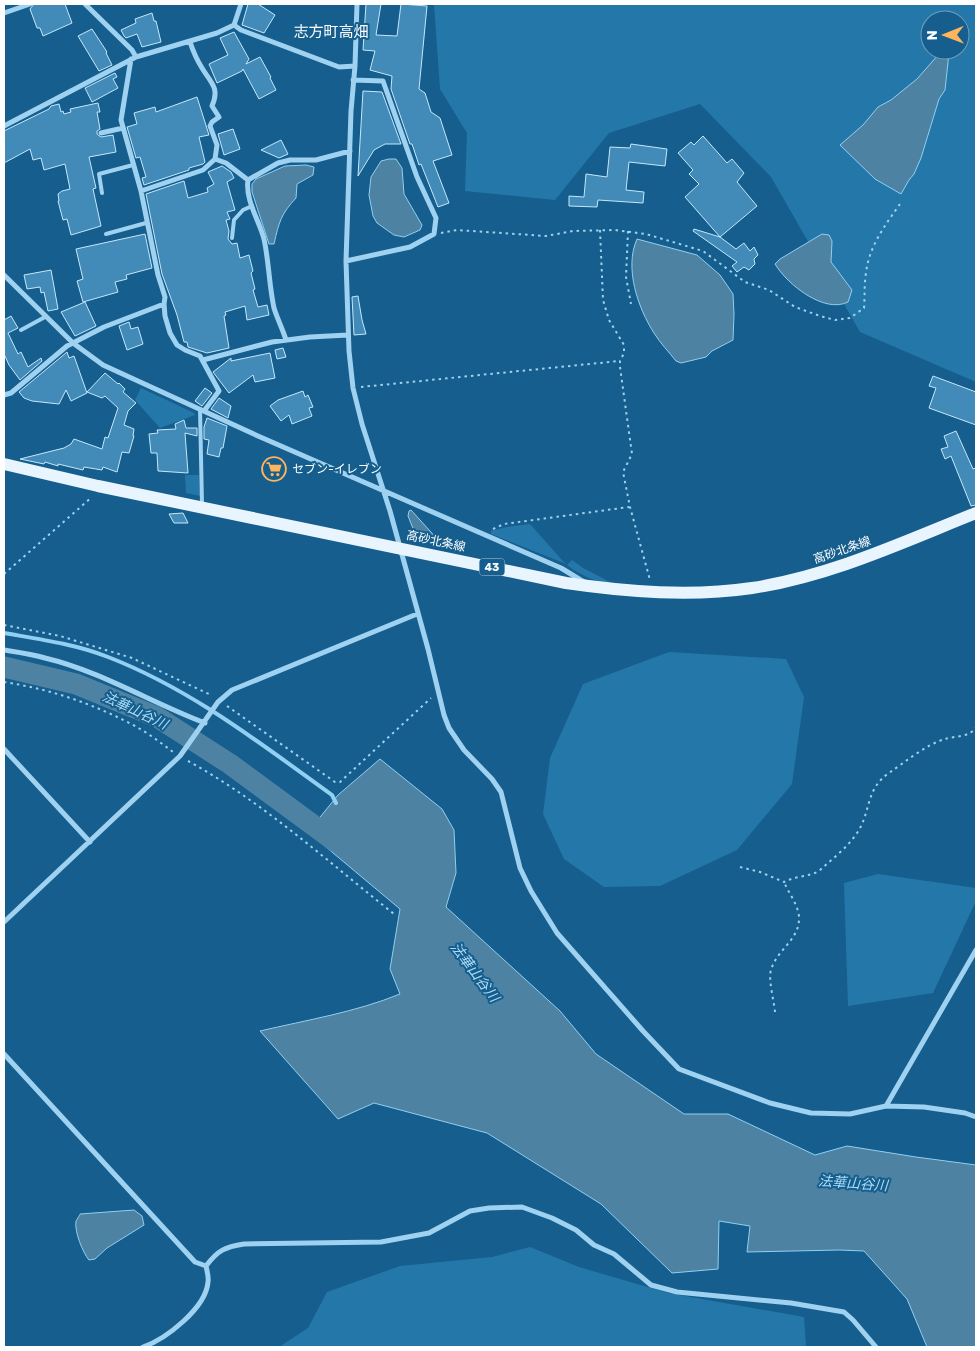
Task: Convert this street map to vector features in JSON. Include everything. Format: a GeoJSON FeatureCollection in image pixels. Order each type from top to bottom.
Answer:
{"type":"FeatureCollection","features":[{"type":"Feature","properties":{"kind":"main road","name":"高砂北条線"},"geometry":{"type":"LineString","coordinates":[[4,464],[98,486],[594,587],[653,592],[690,593],[752,588],[803,577],[846,565],[976,513]]}},
{"type":"Feature","properties":{"kind":"street"},"geometry":{"type":"LineString","coordinates":[[4,13],[30,4]]}},
{"type":"Feature","properties":{"kind":"street"},"geometry":{"type":"LineString","coordinates":[[85,4],[132,50],[134,58],[121,120],[141,190],[146,223],[165,297],[165,316],[170,333],[177,345],[200,356],[219,391],[202,410]]}},
{"type":"Feature","properties":{"kind":"street"},"geometry":{"type":"LineString","coordinates":[[4,126],[134,58],[217,34],[234,25],[241,4]]}},
{"type":"Feature","properties":{"kind":"street"},"geometry":{"type":"LineString","coordinates":[[357,4],[346,261],[348,335],[353,388],[362,424],[384,491],[449,728],[464,750],[492,779],[501,792],[520,868],[531,892],[557,933],[679,1069],[770,1103],[811,1113],[850,1114],[886,1106],[924,1107],[965,1113],[976,1117]]}},
{"type":"Feature","properties":{"kind":"street"},"geometry":{"type":"LineString","coordinates":[[234,25],[241,30],[339,67],[355,66]]}},
{"type":"Feature","properties":{"kind":"street"},"geometry":{"type":"LineString","coordinates":[[141,190],[203,170],[216,159],[217,145],[210,126],[219,117],[212,106],[216,98],[216,91],[201,67],[190,42]]}},
{"type":"Feature","properties":{"kind":"street"},"geometry":{"type":"LineString","coordinates":[[346,261],[410,246],[434,234],[436,218],[417,177],[382,81],[353,80]]}},
{"type":"Feature","properties":{"kind":"street"},"geometry":{"type":"LineString","coordinates":[[101,133],[123,128]]}},
{"type":"Feature","properties":{"kind":"street"},"geometry":{"type":"LineString","coordinates":[[248,180],[278,164],[290,160],[316,160],[350,151]]}},
{"type":"Feature","properties":{"kind":"street"},"geometry":{"type":"LineString","coordinates":[[216,159],[226,163],[248,180]]}},
{"type":"Feature","properties":{"kind":"street"},"geometry":{"type":"LineString","coordinates":[[248,180],[247,186],[252,206],[266,251],[275,310],[286,340]]}},
{"type":"Feature","properties":{"kind":"street"},"geometry":{"type":"LineString","coordinates":[[4,276],[9,284],[73,343],[103,365],[561,568],[594,587]]}},
{"type":"Feature","properties":{"kind":"street"},"geometry":{"type":"LineString","coordinates":[[4,395],[11,393],[67,346],[104,327],[164,304]]}},
{"type":"Feature","properties":{"kind":"street"},"geometry":{"type":"LineString","coordinates":[[203,360],[272,342],[348,335]]}},
{"type":"Feature","properties":{"kind":"street"},"geometry":{"type":"LineString","coordinates":[[4,922],[180,756],[219,701],[232,690],[417,614]]}},
{"type":"Feature","properties":{"kind":"street"},"geometry":{"type":"LineString","coordinates":[[4,650],[46,658],[90,674],[205,723]]}},
{"type":"Feature","properties":{"kind":"street"},"geometry":{"type":"LineString","coordinates":[[4,749],[90,842]]}},
{"type":"Feature","properties":{"kind":"street"},"geometry":{"type":"LineString","coordinates":[[886,1106],[976,950]]}},
{"type":"Feature","properties":{"kind":"street"},"geometry":{"type":"LineString","coordinates":[[4,1054],[196,1262],[206,1266]]}},
{"type":"Feature","properties":{"kind":"street"},"geometry":{"type":"LineString","coordinates":[[143,1347],[155,1343],[170,1334],[198,1304],[208,1282],[206,1266],[213,1257],[226,1247],[244,1244],[381,1242],[429,1233],[470,1211],[489,1208],[522,1207],[552,1218],[576,1230],[594,1245],[614,1254],[651,1285],[677,1292],[791,1302],[844,1312],[876,1347]]}},
{"type":"Feature","properties":{"kind":"lane"},"geometry":{"type":"LineString","coordinates":[[102,193],[98,174],[133,165]]}},
{"type":"Feature","properties":{"kind":"lane"},"geometry":{"type":"LineString","coordinates":[[232,238],[234,220],[243,210],[252,206]]}},
{"type":"Feature","properties":{"kind":"lane"},"geometry":{"type":"LineString","coordinates":[[106,234],[146,223]]}},
{"type":"Feature","properties":{"kind":"lane"},"geometry":{"type":"LineString","coordinates":[[21,330],[45,317]]}},
{"type":"Feature","properties":{"kind":"lane"},"geometry":{"type":"LineString","coordinates":[[202,410],[202,507]]}},
{"type":"Feature","properties":{"kind":"path"},"geometry":{"type":"LineString","coordinates":[[434,234],[457,230],[546,236],[600,230],[646,234],[703,251],[745,282],[769,290],[795,307],[835,320],[850,318],[864,308],[866,294],[865,274],[870,254],[883,229],[902,201]]}},
{"type":"Feature","properties":{"kind":"path"},"geometry":{"type":"LineString","coordinates":[[600,230],[603,300],[609,320],[624,345],[624,353],[620,361],[632,454],[623,472],[630,507],[653,592]]}},
{"type":"Feature","properties":{"kind":"path"},"geometry":{"type":"LineString","coordinates":[[628,231],[626,277],[631,304]]}},
{"type":"Feature","properties":{"kind":"path"},"geometry":{"type":"LineString","coordinates":[[353,388],[620,361]]}},
{"type":"Feature","properties":{"kind":"path"},"geometry":{"type":"LineString","coordinates":[[4,574],[92,496],[98,486]]}},
{"type":"Feature","properties":{"kind":"path"},"geometry":{"type":"LineString","coordinates":[[482,533],[504,524],[630,507]]}},
{"type":"Feature","properties":{"kind":"path"},"geometry":{"type":"LineString","coordinates":[[4,625],[60,636],[132,658],[219,701],[335,782],[340,782],[438,691]]}},
{"type":"Feature","properties":{"kind":"path"},"geometry":{"type":"LineString","coordinates":[[4,682],[78,700],[135,726],[180,756],[214,775],[266,811],[394,914]]}},
{"type":"Feature","properties":{"kind":"path"},"geometry":{"type":"LineString","coordinates":[[784,882],[819,871],[847,845],[858,832],[872,792],[880,780],[933,744],[944,739],[968,734],[974,731],[976,727]]}},
{"type":"Feature","properties":{"kind":"path"},"geometry":{"type":"LineString","coordinates":[[740,867],[760,872],[784,882],[799,915],[796,934],[778,956],[770,971],[775,1012]]}},
{"type":"Feature","properties":{"kind":"shaded area"},"geometry":{"type":"Polygon","coordinates":[[[434,4],[976,4],[976,382],[860,332],[771,177],[700,104],[609,133],[555,200],[465,191],[467,133],[440,89],[434,4]]]}},
{"type":"Feature","properties":{"kind":"shaded area"},"geometry":{"type":"Polygon","coordinates":[[[141,388],[195,415],[160,428],[135,400],[141,388]]]}},
{"type":"Feature","properties":{"kind":"shaded area"},"geometry":{"type":"Polygon","coordinates":[[[185,475],[199,475],[200,496],[186,493],[185,475]]]}},
{"type":"Feature","properties":{"kind":"shaded area"},"geometry":{"type":"Polygon","coordinates":[[[530,524],[566,564],[491,534],[491,531],[530,524]]]}},
{"type":"Feature","properties":{"kind":"shaded area"},"geometry":{"type":"Polygon","coordinates":[[[572,560],[614,584],[601,582],[583,575],[567,565],[572,560]]]}},
{"type":"Feature","properties":{"kind":"shaded area"},"geometry":{"type":"Polygon","coordinates":[[[669,652],[786,659],[804,697],[792,784],[737,850],[660,886],[604,887],[564,859],[543,814],[550,758],[583,684],[669,652]]]}},
{"type":"Feature","properties":{"kind":"shaded area"},"geometry":{"type":"Polygon","coordinates":[[[878,874],[976,888],[976,901],[933,993],[848,1006],[844,883],[878,874]]]}},
{"type":"Feature","properties":{"kind":"shaded area"},"geometry":{"type":"Polygon","coordinates":[[[530,1247],[579,1267],[668,1293],[804,1317],[806,1347],[279,1347],[308,1328],[327,1292],[400,1266],[492,1257],[530,1247]]]}},
{"type":"Feature","properties":{"kind":"water"},"geometry":{"type":"Polygon","coordinates":[[[934,60],[948,60],[945,90],[939,99],[921,158],[914,174],[901,194],[875,179],[840,145],[863,125],[878,107],[891,100],[917,79],[934,60]]]}},
{"type":"Feature","properties":{"kind":"water"},"geometry":{"type":"Polygon","coordinates":[[[396,159],[402,168],[404,194],[422,225],[420,230],[404,237],[394,235],[377,223],[373,216],[369,195],[371,177],[381,161],[396,159]]]}},
{"type":"Feature","properties":{"kind":"water"},"geometry":{"type":"Polygon","coordinates":[[[306,165],[314,167],[313,175],[297,184],[296,198],[281,219],[274,244],[269,244],[252,192],[252,184],[256,179],[285,166],[306,165]]]}},
{"type":"Feature","properties":{"kind":"water"},"geometry":{"type":"Polygon","coordinates":[[[822,234],[829,235],[832,241],[831,262],[852,290],[848,302],[838,305],[818,301],[797,288],[775,264],[780,259],[822,234]]]}},
{"type":"Feature","properties":{"kind":"water"},"geometry":{"type":"Polygon","coordinates":[[[637,239],[697,255],[720,275],[733,294],[733,340],[712,351],[706,357],[681,363],[676,361],[654,333],[638,300],[632,275],[633,250],[637,239]]]}},
{"type":"Feature","properties":{"kind":"water"},"geometry":{"type":"Polygon","coordinates":[[[411,510],[439,541],[416,536],[408,516],[411,510]]]}},
{"type":"Feature","properties":{"kind":"water"},"geometry":{"type":"Polygon","coordinates":[[[380,759],[442,809],[454,830],[456,873],[446,907],[560,1011],[596,1054],[684,1114],[728,1114],[815,1155],[847,1146],[976,1165],[976,1347],[927,1347],[907,1299],[864,1251],[747,1252],[750,1226],[719,1221],[718,1269],[672,1273],[601,1204],[487,1133],[374,1103],[338,1119],[260,1031],[349,1011],[400,994],[390,969],[400,909],[308,832],[338,795],[380,759]]]}},
{"type":"Feature","properties":{"kind":"water"},"geometry":{"type":"Polygon","coordinates":[[[134,1210],[142,1216],[144,1225],[107,1248],[95,1259],[89,1260],[76,1230],[76,1221],[80,1214],[134,1210]]]}},
{"type":"Feature","properties":{"kind":"building"},"geometry":{"type":"Polygon","coordinates":[[[34,4],[65,4],[72,23],[43,36],[40,28],[37,28],[30,9],[34,4]]]}},
{"type":"Feature","properties":{"kind":"building"},"geometry":{"type":"Polygon","coordinates":[[[248,4],[258,4],[275,15],[264,33],[242,25],[248,4]]]}},
{"type":"Feature","properties":{"kind":"building"},"geometry":{"type":"Polygon","coordinates":[[[366,4],[381,4],[376,35],[397,36],[401,4],[427,6],[419,89],[425,93],[431,112],[440,118],[452,155],[433,161],[449,203],[438,207],[421,164],[419,165],[391,89],[392,76],[370,70],[375,51],[363,50],[366,4]]]}},
{"type":"Feature","properties":{"kind":"building"},"geometry":{"type":"Polygon","coordinates":[[[152,13],[161,42],[142,47],[137,34],[126,38],[124,36],[121,30],[136,23],[135,19],[152,13]]]}},
{"type":"Feature","properties":{"kind":"building"},"geometry":{"type":"Polygon","coordinates":[[[92,29],[107,52],[112,65],[99,71],[78,36],[92,29]]]}},
{"type":"Feature","properties":{"kind":"building"},"geometry":{"type":"Polygon","coordinates":[[[234,32],[249,59],[246,64],[260,57],[276,90],[259,99],[243,69],[217,83],[209,64],[228,55],[220,38],[234,32]]]}},
{"type":"Feature","properties":{"kind":"building"},"geometry":{"type":"Polygon","coordinates":[[[115,73],[117,77],[113,79],[118,88],[92,102],[85,88],[115,73]]]}},
{"type":"Feature","properties":{"kind":"building"},"geometry":{"type":"Polygon","coordinates":[[[363,91],[382,92],[401,144],[385,144],[374,150],[358,176],[363,91]]]}},
{"type":"Feature","properties":{"kind":"building"},"geometry":{"type":"Polygon","coordinates":[[[197,97],[209,135],[199,137],[205,162],[189,168],[189,170],[144,185],[142,178],[146,177],[140,157],[136,158],[127,127],[137,124],[134,113],[155,107],[156,112],[197,97]]]}},
{"type":"Feature","properties":{"kind":"building"},"geometry":{"type":"Polygon","coordinates":[[[98,103],[100,112],[97,112],[100,129],[97,131],[97,134],[101,137],[113,135],[116,152],[89,157],[96,188],[93,189],[101,226],[71,235],[67,219],[63,220],[58,201],[58,194],[70,189],[65,164],[44,170],[41,158],[33,160],[30,149],[4,163],[4,131],[49,109],[51,106],[59,104],[61,112],[63,111],[64,114],[71,112],[70,109],[98,103]]]}},
{"type":"Feature","properties":{"kind":"building"},"geometry":{"type":"Polygon","coordinates":[[[233,129],[240,149],[224,155],[218,134],[233,129]]]}},
{"type":"Feature","properties":{"kind":"building"},"geometry":{"type":"Polygon","coordinates":[[[703,136],[727,163],[732,159],[744,173],[737,182],[757,206],[720,237],[685,197],[699,184],[689,174],[693,170],[678,153],[691,142],[694,145],[703,136]]]}},
{"type":"Feature","properties":{"kind":"building"},"geometry":{"type":"Polygon","coordinates":[[[281,140],[288,154],[279,158],[261,150],[281,140]]]}},
{"type":"Feature","properties":{"kind":"building"},"geometry":{"type":"Polygon","coordinates":[[[631,144],[667,149],[665,166],[629,162],[626,190],[644,192],[643,203],[598,200],[597,207],[569,206],[569,196],[584,197],[586,174],[607,177],[610,147],[630,148],[631,144]]]}},
{"type":"Feature","properties":{"kind":"building"},"geometry":{"type":"Polygon","coordinates":[[[222,166],[231,172],[234,178],[227,182],[235,210],[227,212],[230,219],[226,220],[229,231],[228,239],[232,244],[237,243],[240,258],[249,255],[253,271],[251,273],[255,289],[253,290],[258,307],[267,305],[269,315],[247,320],[245,306],[225,312],[229,348],[207,353],[188,347],[187,342],[184,342],[177,315],[162,274],[146,194],[184,181],[188,198],[208,192],[207,188],[214,184],[208,172],[222,166]]]}},
{"type":"Feature","properties":{"kind":"building"},"geometry":{"type":"Polygon","coordinates":[[[694,229],[720,237],[736,249],[744,243],[750,251],[754,247],[758,255],[754,259],[755,264],[749,270],[744,267],[737,272],[732,266],[737,262],[693,231],[694,229]]]}},
{"type":"Feature","properties":{"kind":"building"},"geometry":{"type":"Polygon","coordinates":[[[145,234],[152,268],[126,275],[127,279],[115,282],[118,292],[83,302],[77,281],[83,279],[76,249],[145,234]]]}},
{"type":"Feature","properties":{"kind":"building"},"geometry":{"type":"Polygon","coordinates":[[[51,270],[58,309],[48,311],[44,292],[41,293],[40,287],[27,289],[24,275],[51,270]]]}},
{"type":"Feature","properties":{"kind":"building"},"geometry":{"type":"Polygon","coordinates":[[[358,296],[366,334],[354,335],[352,297],[358,296]]]}},
{"type":"Feature","properties":{"kind":"building"},"geometry":{"type":"Polygon","coordinates":[[[85,302],[96,326],[75,336],[61,312],[85,302]]]}},
{"type":"Feature","properties":{"kind":"building"},"geometry":{"type":"Polygon","coordinates":[[[11,316],[18,328],[8,333],[18,354],[21,352],[28,367],[41,358],[42,361],[20,380],[9,365],[4,354],[4,320],[11,316]]]}},
{"type":"Feature","properties":{"kind":"building"},"geometry":{"type":"Polygon","coordinates":[[[129,322],[131,329],[138,327],[143,344],[127,350],[119,326],[129,322]]]}},
{"type":"Feature","properties":{"kind":"building"},"geometry":{"type":"Polygon","coordinates":[[[283,348],[286,357],[277,359],[275,350],[283,348]]]}},
{"type":"Feature","properties":{"kind":"building"},"geometry":{"type":"Polygon","coordinates":[[[67,352],[69,358],[74,356],[87,393],[71,401],[66,390],[59,404],[32,401],[24,398],[19,392],[67,352]]]}},
{"type":"Feature","properties":{"kind":"building"},"geometry":{"type":"Polygon","coordinates":[[[270,353],[275,378],[255,382],[253,375],[229,393],[213,372],[231,358],[231,361],[270,353]]]}},
{"type":"Feature","properties":{"kind":"building"},"geometry":{"type":"Polygon","coordinates":[[[105,373],[119,383],[125,389],[123,392],[136,403],[128,411],[124,425],[134,429],[134,436],[129,453],[122,452],[117,472],[103,467],[102,470],[84,467],[83,470],[58,464],[58,466],[45,462],[44,464],[20,459],[64,448],[71,444],[74,439],[102,449],[105,437],[108,438],[118,408],[105,396],[102,398],[87,392],[105,373]]]}},
{"type":"Feature","properties":{"kind":"building"},"geometry":{"type":"Polygon","coordinates":[[[933,376],[976,392],[976,425],[929,408],[936,388],[929,386],[933,376]]]}},
{"type":"Feature","properties":{"kind":"building"},"geometry":{"type":"Polygon","coordinates":[[[205,388],[212,393],[202,406],[195,401],[205,388]]]}},
{"type":"Feature","properties":{"kind":"building"},"geometry":{"type":"Polygon","coordinates":[[[303,391],[305,397],[308,395],[313,407],[309,408],[312,416],[292,424],[289,415],[281,421],[270,406],[278,400],[303,391]]]}},
{"type":"Feature","properties":{"kind":"building"},"geometry":{"type":"Polygon","coordinates":[[[219,398],[231,406],[228,418],[211,409],[219,398]]]}},
{"type":"Feature","properties":{"kind":"building"},"geometry":{"type":"Polygon","coordinates":[[[207,418],[227,426],[223,448],[221,448],[219,457],[207,454],[209,440],[204,439],[204,427],[207,418]]]}},
{"type":"Feature","properties":{"kind":"building"},"geometry":{"type":"Polygon","coordinates":[[[184,420],[186,428],[197,428],[197,436],[185,433],[188,473],[158,471],[157,453],[151,453],[149,434],[158,433],[157,430],[176,429],[175,424],[184,420]]]}},
{"type":"Feature","properties":{"kind":"building"},"geometry":{"type":"Polygon","coordinates":[[[956,431],[973,469],[976,468],[976,505],[971,506],[951,456],[945,459],[941,449],[948,447],[944,436],[956,431]]]}},
{"type":"Feature","properties":{"kind":"building","name":"セブン-イレブン"},"geometry":{"type":"Polygon","coordinates":[[[266,461],[283,461],[282,477],[266,476],[266,461]]]}},
{"type":"Feature","properties":{"kind":"building"},"geometry":{"type":"Polygon","coordinates":[[[183,513],[188,523],[174,523],[169,514],[183,513]]]}},
{"type":"Feature","properties":{"kind":"waterway"},"geometry":{"type":"LineString","coordinates":[[4,633],[56,642],[95,652],[139,670],[197,701],[252,737],[332,795],[336,803]]}},
{"type":"Feature","properties":{"kind":"waterway","name":"法華山谷川"},"geometry":{"type":"LineString","coordinates":[[4,667],[76,684],[157,717],[230,764],[336,842]]}},
{"type":"Feature","properties":{"kind":"place","name":"セブン-イレブン"},"geometry":{"type":"Point","coordinates":[274,469]}},
{"type":"Feature","properties":{"kind":"district","name":"志方町高畑"},"geometry":{"type":"Point","coordinates":[331,32]}}]}
